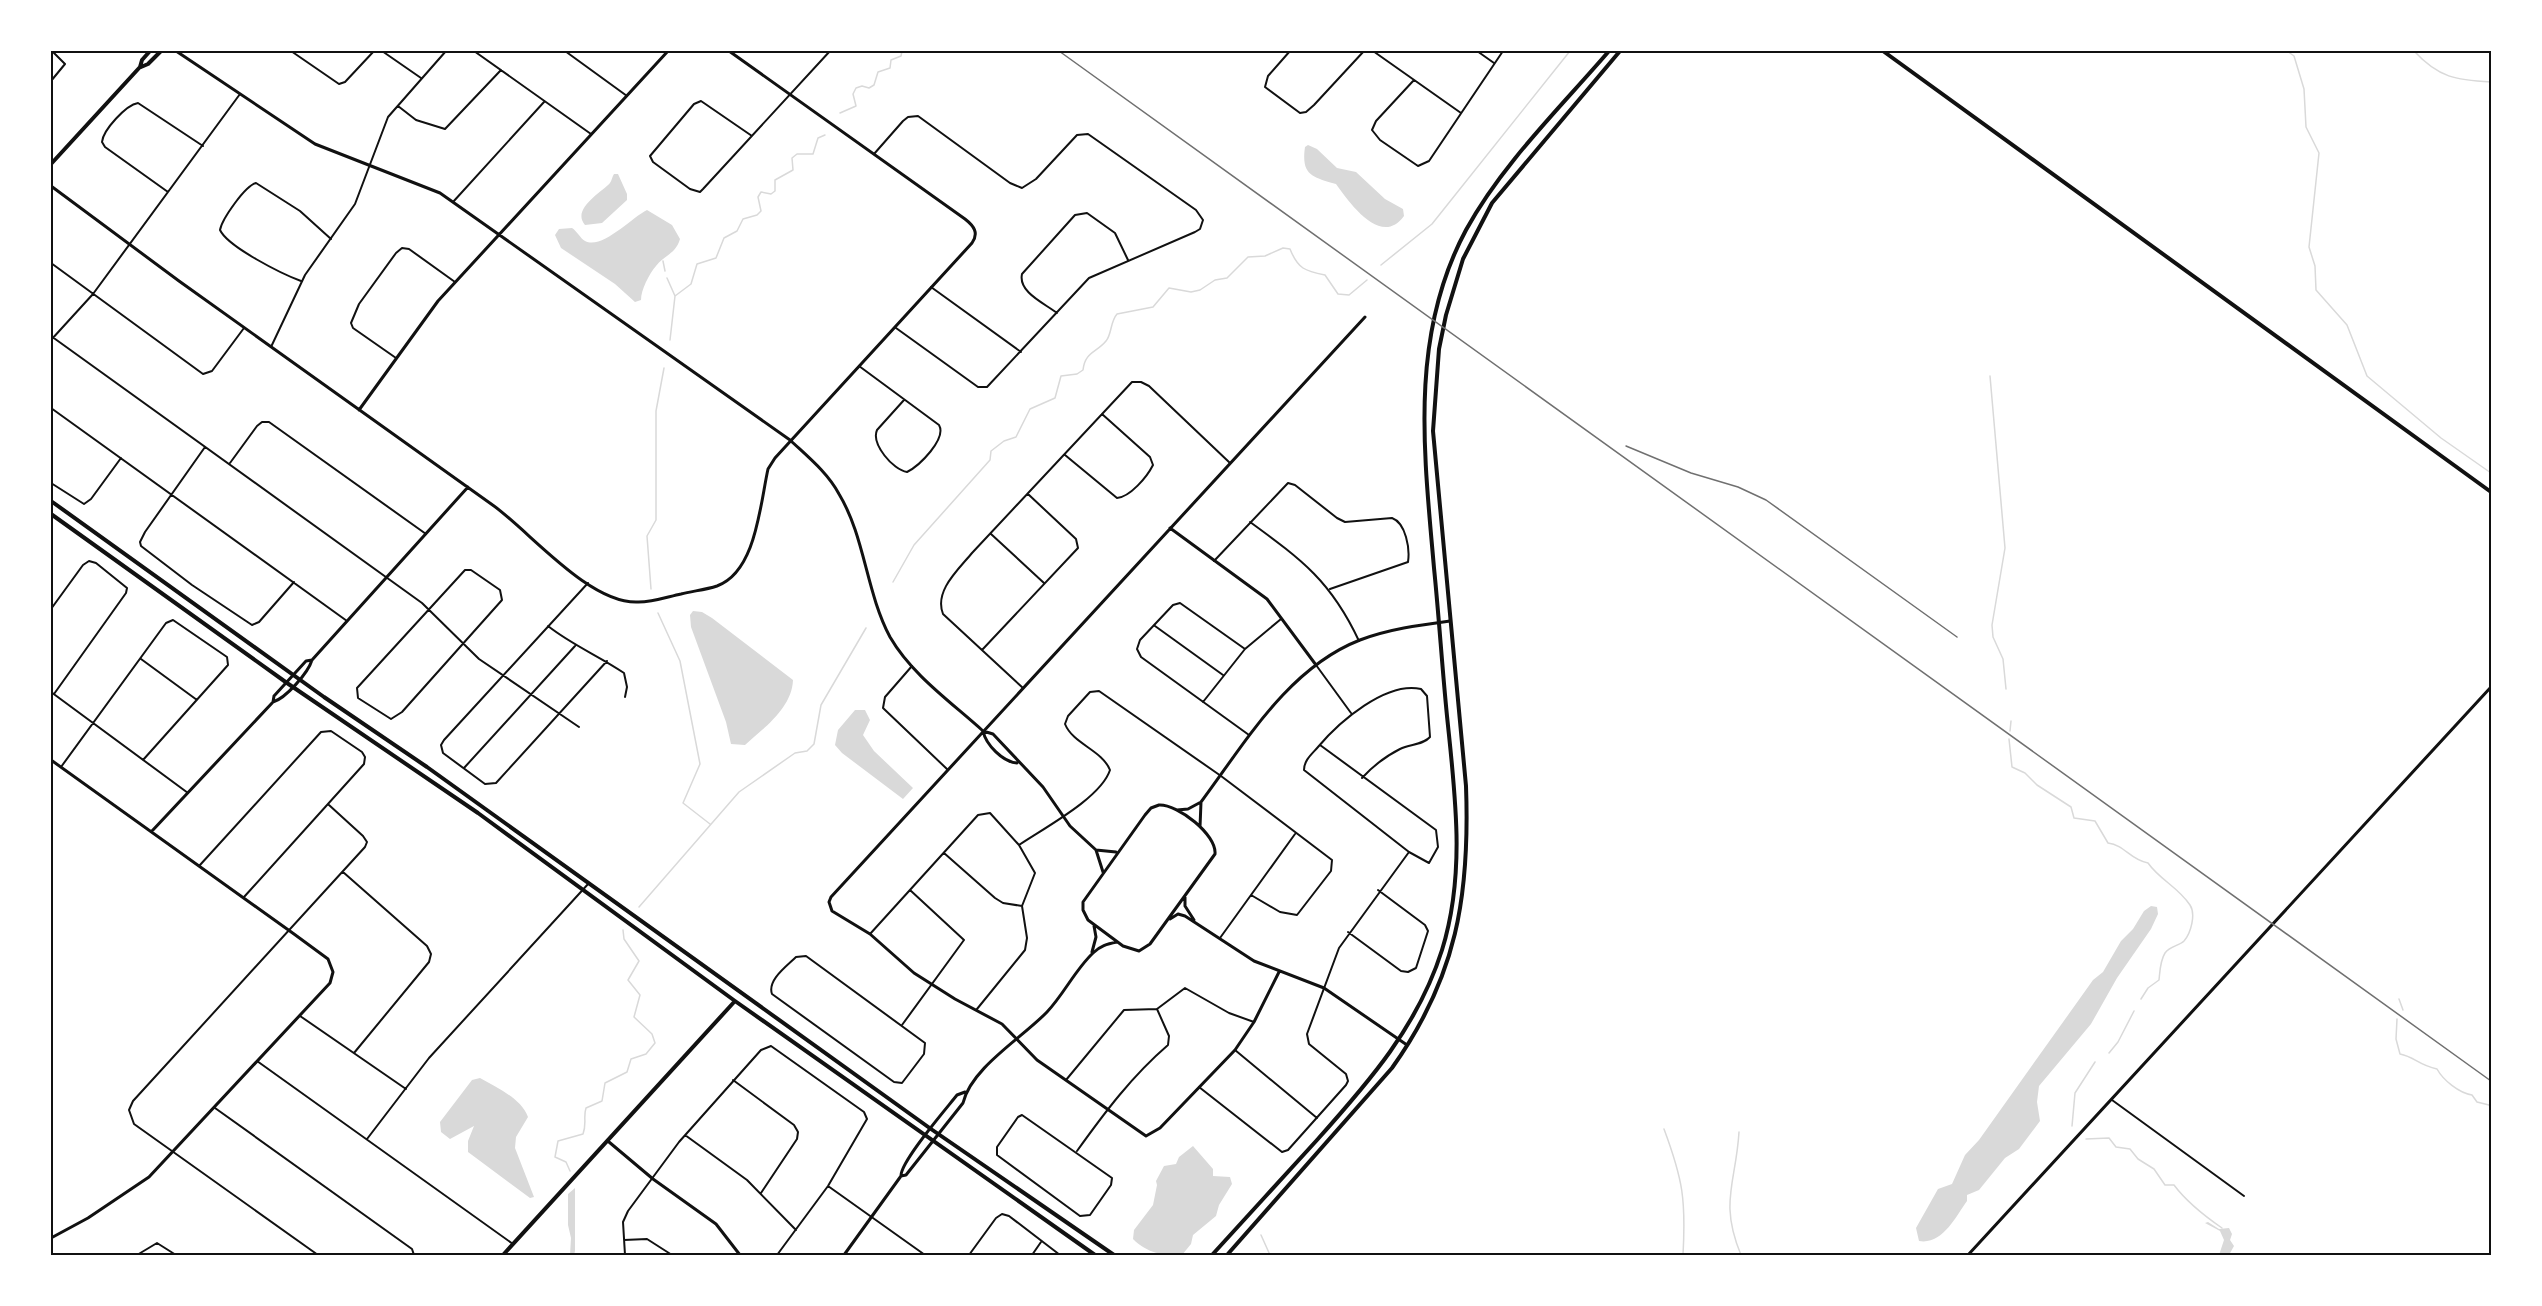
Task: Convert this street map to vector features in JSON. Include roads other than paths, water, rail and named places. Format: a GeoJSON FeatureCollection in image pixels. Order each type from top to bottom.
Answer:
{"type":"FeatureCollection","features":[{"type":"Feature","properties":{"kind":"main road"},"geometry":{"type":"LineString","coordinates":[[51,164],[140,67],[142,60],[150,51]]}},
{"type":"Feature","properties":{"kind":"main road"},"geometry":{"type":"LineString","coordinates":[[140,67],[148,64],[161,51]]}},
{"type":"Feature","properties":{"kind":"main road"},"geometry":{"type":"LineString","coordinates":[[1212,1255],[1372,1078],[1400,1040],[1421,1003],[1442,949],[1450,919],[1457,855],[1455,790],[1422,420],[1427,360],[1435,309],[1455,253],[1491,192],[1609,51]]}},
{"type":"Feature","properties":{"kind":"main road"},"geometry":{"type":"LineString","coordinates":[[1227,1255],[1321,1152],[1392,1068],[1407,1045],[1444,970],[1461,912],[1467,872],[1466,786],[1433,431],[1439,349],[1463,258],[1492,202],[1620,51]]}},
{"type":"Feature","properties":{"kind":"main road"},"geometry":{"type":"LineString","coordinates":[[1883,51],[2491,492]]}},
{"type":"Feature","properties":{"kind":"main road"},"geometry":{"type":"LineString","coordinates":[[51,501],[931,1129],[1114,1255]]}},
{"type":"Feature","properties":{"kind":"main road"},"geometry":{"type":"LineString","coordinates":[[51,514],[287,683],[478,813],[735,1001],[1095,1255]]}},
{"type":"Feature","properties":{"kind":"main road"},"geometry":{"type":"LineString","coordinates":[[503,1255],[609,1142],[735,1001]]}},
{"type":"Feature","properties":{"kind":"street"},"geometry":{"type":"LineString","coordinates":[[51,81],[65,64],[52,51]]}},
{"type":"Feature","properties":{"kind":"street"},"geometry":{"type":"LineString","coordinates":[[176,51],[315,144],[440,193],[790,440],[828,476],[843,500],[884,622],[901,654],[983,731],[993,734],[1014,755],[1017,763],[1043,787],[1062,816],[1096,850],[1103,872]]}},
{"type":"Feature","properties":{"kind":"street"},"geometry":{"type":"LineString","coordinates":[[291,51],[339,84],[345,82],[374,51]]}},
{"type":"Feature","properties":{"kind":"street"},"geometry":{"type":"LineString","coordinates":[[382,51],[421,78]]}},
{"type":"Feature","properties":{"kind":"street"},"geometry":{"type":"LineString","coordinates":[[271,347],[302,282],[355,204],[384,123],[396,106],[446,51]]}},
{"type":"Feature","properties":{"kind":"street"},"geometry":{"type":"LineString","coordinates":[[474,51],[591,134]]}},
{"type":"Feature","properties":{"kind":"street"},"geometry":{"type":"LineString","coordinates":[[565,51],[627,96]]}},
{"type":"Feature","properties":{"kind":"street"},"geometry":{"type":"LineString","coordinates":[[359,410],[455,282],[666,53],[660,51]]}},
{"type":"Feature","properties":{"kind":"street"},"geometry":{"type":"LineString","coordinates":[[51,186],[244,328],[504,513],[540,548],[588,583],[609,597],[638,603],[718,586],[739,570],[748,555],[768,470],[790,440],[974,239],[974,227],[729,51]]}},
{"type":"Feature","properties":{"kind":"street"},"geometry":{"type":"LineString","coordinates":[[1290,51],[1268,76],[1266,87],[1300,113],[1306,112],[1314,105],[1364,51]]}},
{"type":"Feature","properties":{"kind":"street"},"geometry":{"type":"LineString","coordinates":[[1373,51],[1461,112]]}},
{"type":"Feature","properties":{"kind":"street"},"geometry":{"type":"LineString","coordinates":[[1478,51],[1494,63]]}},
{"type":"Feature","properties":{"kind":"street"},"geometry":{"type":"LineString","coordinates":[[1414,80],[1376,121],[1372,130],[1380,140],[1418,166],[1429,161],[1503,51]]}},
{"type":"Feature","properties":{"kind":"street"},"geometry":{"type":"LineString","coordinates":[[752,136],[701,101],[694,104],[650,156],[653,162],[690,189],[700,192],[752,136],[790,95],[828,52]]}},
{"type":"Feature","properties":{"kind":"street"},"geometry":{"type":"LineString","coordinates":[[396,106],[416,120],[445,129],[501,70]]}},
{"type":"Feature","properties":{"kind":"street"},"geometry":{"type":"LineString","coordinates":[[240,94],[93,294],[52,338],[428,608],[480,659],[579,727]]}},
{"type":"Feature","properties":{"kind":"street"},"geometry":{"type":"LineString","coordinates":[[453,202],[545,102]]}},
{"type":"Feature","properties":{"kind":"street"},"geometry":{"type":"LineString","coordinates":[[168,192],[105,147],[102,142],[104,134],[131,105],[138,103],[202,146]]}},
{"type":"Feature","properties":{"kind":"street"},"geometry":{"type":"LineString","coordinates":[[874,154],[903,121],[908,117],[918,116],[1010,183],[1022,188],[1029,186],[1077,135],[1088,134],[1202,216],[1203,225],[1195,232],[1089,278],[990,385],[982,388],[895,327]]}},
{"type":"Feature","properties":{"kind":"street"},"geometry":{"type":"LineString","coordinates":[[302,282],[260,262],[224,237],[220,230],[224,221],[249,187],[256,183],[300,211],[331,240]]}},
{"type":"Feature","properties":{"kind":"street"},"geometry":{"type":"LineString","coordinates":[[1057,313],[1026,290],[1020,280],[1022,274],[1075,215],[1087,213],[1115,233],[1128,260]]}},
{"type":"Feature","properties":{"kind":"street"},"geometry":{"type":"LineString","coordinates":[[396,358],[353,328],[351,323],[359,304],[396,253],[402,248],[409,249],[455,282]]}},
{"type":"Feature","properties":{"kind":"street"},"geometry":{"type":"LineString","coordinates":[[51,263],[204,374],[212,371],[244,328]]}},
{"type":"Feature","properties":{"kind":"street"},"geometry":{"type":"LineString","coordinates":[[931,288],[1021,352]]}},
{"type":"Feature","properties":{"kind":"street"},"geometry":{"type":"LineString","coordinates":[[1279,972],[1254,1022],[1235,1050],[1151,1135],[1141,1134],[1037,1060],[1002,1024],[930,984],[870,934],[842,920],[828,904],[831,897],[1365,316]]}},
{"type":"Feature","properties":{"kind":"street"},"geometry":{"type":"LineString","coordinates":[[859,366],[939,425],[942,432],[940,439],[907,472],[899,470],[876,443],[874,436],[904,400]]}},
{"type":"Feature","properties":{"kind":"street"},"geometry":{"type":"LineString","coordinates":[[1023,688],[943,614],[939,600],[950,580],[990,534],[1130,383],[1141,382],[1230,463]]}},
{"type":"Feature","properties":{"kind":"street"},"geometry":{"type":"LineString","coordinates":[[51,408],[347,621]]}},
{"type":"Feature","properties":{"kind":"street"},"geometry":{"type":"LineString","coordinates":[[1065,455],[1117,498],[1124,497],[1147,474],[1153,465],[1150,457],[1102,414]]}},
{"type":"Feature","properties":{"kind":"street"},"geometry":{"type":"LineString","coordinates":[[229,465],[257,426],[262,422],[269,422],[426,534]]}},
{"type":"Feature","properties":{"kind":"street"},"geometry":{"type":"LineString","coordinates":[[206,447],[145,532],[140,544],[192,585],[252,625],[258,622],[294,582]]}},
{"type":"Feature","properties":{"kind":"street"},"geometry":{"type":"LineString","coordinates":[[51,483],[84,504],[91,499],[120,458]]}},
{"type":"Feature","properties":{"kind":"street"},"geometry":{"type":"LineString","coordinates":[[1214,561],[1288,483],[1295,485],[1345,522],[1392,518],[1399,521],[1403,527],[1408,562],[1330,589]]}},
{"type":"Feature","properties":{"kind":"street"},"geometry":{"type":"LineString","coordinates":[[152,831],[273,702],[299,679],[312,660],[468,487]]}},
{"type":"Feature","properties":{"kind":"street"},"geometry":{"type":"LineString","coordinates":[[982,650],[1077,549],[1078,544],[1028,494]]}},
{"type":"Feature","properties":{"kind":"street"},"geometry":{"type":"LineString","coordinates":[[1250,522],[1309,566],[1330,589],[1359,641]]}},
{"type":"Feature","properties":{"kind":"street"},"geometry":{"type":"LineString","coordinates":[[1170,528],[1267,599],[1351,713]]}},
{"type":"Feature","properties":{"kind":"street"},"geometry":{"type":"LineString","coordinates":[[990,534],[1044,583]]}},
{"type":"Feature","properties":{"kind":"street"},"geometry":{"type":"LineString","coordinates":[[51,609],[86,562],[96,563],[127,588],[52,693],[188,793]]}},
{"type":"Feature","properties":{"kind":"street"},"geometry":{"type":"LineString","coordinates":[[465,570],[471,570],[500,590],[503,597],[500,604],[464,643],[396,717],[385,717],[358,698],[356,693],[360,683],[465,570]]}},
{"type":"Feature","properties":{"kind":"street"},"geometry":{"type":"LineString","coordinates":[[588,583],[441,745],[442,753],[485,784],[496,783],[607,661]]}},
{"type":"Feature","properties":{"kind":"street"},"geometry":{"type":"LineString","coordinates":[[1245,649],[1180,603],[1173,605],[1137,645],[1138,654],[1250,736]]}},
{"type":"Feature","properties":{"kind":"street"},"geometry":{"type":"LineString","coordinates":[[1203,702],[1245,649],[1282,618]]}},
{"type":"Feature","properties":{"kind":"street"},"geometry":{"type":"LineString","coordinates":[[61,767],[166,623],[173,620],[227,657],[227,667],[143,760]]}},
{"type":"Feature","properties":{"kind":"street"},"geometry":{"type":"LineString","coordinates":[[1177,810],[1188,809],[1201,802],[1271,709],[1316,665],[1359,641],[1399,629],[1450,621]]}},
{"type":"Feature","properties":{"kind":"street"},"geometry":{"type":"LineString","coordinates":[[1154,625],[1223,675]]}},
{"type":"Feature","properties":{"kind":"street"},"geometry":{"type":"LineString","coordinates":[[548,626],[575,646],[607,661],[626,678],[625,697]]}},
{"type":"Feature","properties":{"kind":"street"},"geometry":{"type":"LineString","coordinates":[[464,769],[575,646]]}},
{"type":"Feature","properties":{"kind":"street"},"geometry":{"type":"LineString","coordinates":[[140,659],[197,700]]}},
{"type":"Feature","properties":{"kind":"street"},"geometry":{"type":"LineString","coordinates":[[273,702],[274,696],[306,661],[312,660]]}},
{"type":"Feature","properties":{"kind":"street"},"geometry":{"type":"LineString","coordinates":[[912,666],[885,697],[882,708],[948,770]]}},
{"type":"Feature","properties":{"kind":"street"},"geometry":{"type":"LineString","coordinates":[[1968,1255],[2491,687]]}},
{"type":"Feature","properties":{"kind":"street"},"geometry":{"type":"LineString","coordinates":[[1320,745],[1362,778],[1436,830],[1438,847],[1429,863],[1409,852],[1306,773],[1304,766],[1320,745],[1351,713],[1383,696],[1408,689],[1421,689],[1426,696],[1430,737],[1423,742],[1401,748],[1386,757],[1362,778]]}},
{"type":"Feature","properties":{"kind":"street"},"geometry":{"type":"LineString","coordinates":[[1019,845],[1091,796],[1109,773],[1106,763],[1071,733],[1065,724],[1068,716],[1093,691],[1102,693],[1221,776],[1332,860],[1331,871],[1297,915],[1280,912],[1251,895]]}},
{"type":"Feature","properties":{"kind":"street"},"geometry":{"type":"LineString","coordinates":[[200,865],[321,732],[327,730],[362,752],[365,757],[364,764],[244,897]]}},
{"type":"Feature","properties":{"kind":"street"},"geometry":{"type":"LineString","coordinates":[[983,731],[985,741],[1009,762],[1017,763]]}},
{"type":"Feature","properties":{"kind":"street"},"geometry":{"type":"LineString","coordinates":[[51,760],[328,959],[333,972],[330,982],[149,1177],[111,1203],[51,1238]]}},
{"type":"Feature","properties":{"kind":"street"},"geometry":{"type":"LineString","coordinates":[[1200,827],[1201,802]]}},
{"type":"Feature","properties":{"kind":"street"},"geometry":{"type":"LineString","coordinates":[[1164,804],[1177,810],[1200,827],[1212,838],[1215,854],[1150,944],[1143,949],[1130,950],[1085,917],[1083,902],[1151,808],[1164,804]]}},
{"type":"Feature","properties":{"kind":"street"},"geometry":{"type":"LineString","coordinates":[[318,1255],[131,1121],[130,1105],[290,931],[367,842],[329,805]]}},
{"type":"Feature","properties":{"kind":"street"},"geometry":{"type":"LineString","coordinates":[[870,934],[978,815],[986,812],[1005,826],[1035,873],[1022,906],[1028,938],[1025,950],[977,1009]]}},
{"type":"Feature","properties":{"kind":"street"},"geometry":{"type":"LineString","coordinates":[[1220,938],[1295,834]]}},
{"type":"Feature","properties":{"kind":"street"},"geometry":{"type":"LineString","coordinates":[[1096,850],[1118,851]]}},
{"type":"Feature","properties":{"kind":"street"},"geometry":{"type":"LineString","coordinates":[[1199,1087],[1280,1152],[1288,1150],[1317,1118],[1348,1080],[1346,1074],[1307,1039],[1334,957],[1348,932],[1378,890],[1409,852]]}},
{"type":"Feature","properties":{"kind":"street"},"geometry":{"type":"LineString","coordinates":[[944,853],[995,898],[1004,903],[1022,906]]}},
{"type":"Feature","properties":{"kind":"street"},"geometry":{"type":"LineString","coordinates":[[343,872],[427,946],[431,954],[429,962],[354,1053]]}},
{"type":"Feature","properties":{"kind":"street"},"geometry":{"type":"LineString","coordinates":[[367,1139],[429,1058],[589,883]]}},
{"type":"Feature","properties":{"kind":"street"},"geometry":{"type":"LineString","coordinates":[[902,1025],[964,940],[910,890]]}},
{"type":"Feature","properties":{"kind":"street"},"geometry":{"type":"LineString","coordinates":[[1348,932],[1401,971],[1408,972],[1416,969],[1428,931],[1425,925],[1378,890]]}},
{"type":"Feature","properties":{"kind":"street"},"geometry":{"type":"LineString","coordinates":[[1185,896],[1185,906],[1196,922]]}},
{"type":"Feature","properties":{"kind":"street"},"geometry":{"type":"LineString","coordinates":[[1169,920],[1179,914],[1196,922],[1254,961],[1324,988],[1407,1045]]}},
{"type":"Feature","properties":{"kind":"street"},"geometry":{"type":"LineString","coordinates":[[1090,955],[1096,937],[1093,925]]}},
{"type":"Feature","properties":{"kind":"street"},"geometry":{"type":"LineString","coordinates":[[844,1255],[901,1176],[906,1174],[963,1103],[965,1092],[981,1072],[1057,1000],[1090,955],[1102,946],[1117,942]]}},
{"type":"Feature","properties":{"kind":"street"},"geometry":{"type":"LineString","coordinates":[[806,956],[902,1025],[927,1047],[924,1054],[899,1084],[775,997],[771,992],[771,985],[796,957],[806,956]]}},
{"type":"Feature","properties":{"kind":"street"},"geometry":{"type":"LineString","coordinates":[[1066,1081],[1124,1010],[1156,1009],[1188,988],[1216,1006],[1254,1022]]}},
{"type":"Feature","properties":{"kind":"street"},"geometry":{"type":"LineString","coordinates":[[1077,1152],[1138,1072],[1168,1045],[1170,1036],[1156,1009]]}},
{"type":"Feature","properties":{"kind":"street"},"geometry":{"type":"LineString","coordinates":[[299,1016],[406,1089]]}},
{"type":"Feature","properties":{"kind":"street"},"geometry":{"type":"LineString","coordinates":[[626,1255],[623,1218],[685,1135],[761,1050],[771,1046],[864,1112],[867,1123],[828,1186],[777,1255]]}},
{"type":"Feature","properties":{"kind":"street"},"geometry":{"type":"LineString","coordinates":[[1235,1050],[1317,1118]]}},
{"type":"Feature","properties":{"kind":"street"},"geometry":{"type":"LineString","coordinates":[[257,1060],[513,1244]]}},
{"type":"Feature","properties":{"kind":"street"},"geometry":{"type":"LineString","coordinates":[[734,1080],[794,1125],[798,1132],[797,1138],[760,1193]]}},
{"type":"Feature","properties":{"kind":"street"},"geometry":{"type":"LineString","coordinates":[[901,1176],[901,1170],[931,1129],[957,1095],[965,1092]]}},
{"type":"Feature","properties":{"kind":"street"},"geometry":{"type":"LineString","coordinates":[[2112,1100],[2244,1196]]}},
{"type":"Feature","properties":{"kind":"street"},"geometry":{"type":"LineString","coordinates":[[214,1108],[412,1249],[414,1255]]}},
{"type":"Feature","properties":{"kind":"street"},"geometry":{"type":"LineString","coordinates":[[1022,1115],[1077,1152],[1112,1178],[1111,1185],[1090,1215],[1083,1217],[999,1158],[996,1149],[1018,1117],[1022,1115]]}},
{"type":"Feature","properties":{"kind":"street"},"geometry":{"type":"LineString","coordinates":[[685,1135],[760,1193],[796,1230]]}},
{"type":"Feature","properties":{"kind":"street"},"geometry":{"type":"LineString","coordinates":[[609,1142],[653,1179],[716,1224],[740,1255]]}},
{"type":"Feature","properties":{"kind":"street"},"geometry":{"type":"LineString","coordinates":[[828,1186],[925,1255]]}},
{"type":"Feature","properties":{"kind":"street"},"geometry":{"type":"LineString","coordinates":[[969,1255],[996,1218],[1002,1214],[1009,1216],[1060,1255]]}},
{"type":"Feature","properties":{"kind":"street"},"geometry":{"type":"LineString","coordinates":[[624,1240],[647,1239],[672,1255]]}},
{"type":"Feature","properties":{"kind":"street"},"geometry":{"type":"LineString","coordinates":[[1032,1255],[1041,1242]]}},
{"type":"Feature","properties":{"kind":"street"},"geometry":{"type":"LineString","coordinates":[[137,1255],[157,1243],[176,1255]]}},
{"type":"Feature","properties":{"kind":"waterway"},"geometry":{"type":"LineString","coordinates":[[840,113],[856,106],[853,94],[856,88],[862,86],[869,88],[874,85],[878,72],[890,68],[891,60],[901,56],[902,51]]}},
{"type":"Feature","properties":{"kind":"waterway"},"geometry":{"type":"LineString","coordinates":[[1381,265],[1432,224],[1570,51]]}},
{"type":"Feature","properties":{"kind":"waterway"},"geometry":{"type":"LineString","coordinates":[[2287,51],[2294,56],[2304,89],[2306,127],[2319,153],[2309,247],[2315,266],[2316,290],[2347,325],[2367,376],[2441,438],[2491,473]]}},
{"type":"Feature","properties":{"kind":"waterway"},"geometry":{"type":"LineString","coordinates":[[2414,51],[2432,67],[2449,76],[2491,82]]}},
{"type":"Feature","properties":{"kind":"waterway"},"geometry":{"type":"LineString","coordinates":[[675,296],[691,284],[697,264],[716,258],[724,238],[737,231],[743,219],[757,215],[761,211],[758,197],[761,192],[771,194],[775,191],[775,180],[793,170],[792,158],[797,154],[813,154],[818,138],[825,135]]}},
{"type":"Feature","properties":{"kind":"waterway"},"geometry":{"type":"LineString","coordinates":[[893,582],[914,545],[990,460],[991,451],[1004,441],[1016,437],[1030,409],[1055,398],[1061,376],[1077,374],[1083,370],[1089,356],[1108,338],[1117,314],[1153,307],[1169,288],[1191,292],[1200,290],[1215,280],[1227,278],[1248,257],[1265,256],[1283,248],[1290,249],[1296,261],[1303,268],[1325,275],[1338,294],[1349,295],[1367,280]]}},
{"type":"Feature","properties":{"kind":"waterway"},"geometry":{"type":"LineString","coordinates":[[663,261],[665,271]]}},
{"type":"Feature","properties":{"kind":"waterway"},"geometry":{"type":"LineString","coordinates":[[667,278],[675,296],[670,340]]}},
{"type":"Feature","properties":{"kind":"waterway"},"geometry":{"type":"LineString","coordinates":[[651,589],[647,536],[656,520],[656,411],[664,368]]}},
{"type":"Feature","properties":{"kind":"waterway"},"geometry":{"type":"LineString","coordinates":[[1990,376],[2005,548],[1992,625],[1993,637],[2003,659],[2006,689]]}},
{"type":"Feature","properties":{"kind":"waterway"},"geometry":{"type":"LineString","coordinates":[[658,613],[680,661],[700,764],[683,803],[710,824]]}},
{"type":"Feature","properties":{"kind":"waterway"},"geometry":{"type":"LineString","coordinates":[[639,907],[739,792],[795,753],[807,751],[814,744],[821,705],[866,628]]}},
{"type":"Feature","properties":{"kind":"waterway"},"geometry":{"type":"LineString","coordinates":[[2010,731],[2011,721]]}},
{"type":"Feature","properties":{"kind":"waterway"},"geometry":{"type":"LineString","coordinates":[[2009,739],[2012,767],[2025,773],[2037,785],[2071,807],[2074,818],[2095,821],[2108,843],[2148,863],[2190,905],[2193,918],[2189,933],[2184,941],[2165,953],[2159,980],[2148,988],[2141,999]]}},
{"type":"Feature","properties":{"kind":"waterway"},"geometry":{"type":"LineString","coordinates":[[570,1171],[566,1162],[555,1157],[558,1141],[583,1134],[586,1108],[602,1101],[605,1083],[627,1072],[631,1059],[646,1054],[655,1043],[652,1034],[634,1017],[640,995],[628,980],[639,961],[624,939],[623,930]]}},
{"type":"Feature","properties":{"kind":"waterway"},"geometry":{"type":"LineString","coordinates":[[2399,999],[2403,1010]]}},
{"type":"Feature","properties":{"kind":"waterway"},"geometry":{"type":"LineString","coordinates":[[2109,1053],[2118,1042],[2134,1011]]}},
{"type":"Feature","properties":{"kind":"waterway"},"geometry":{"type":"LineString","coordinates":[[2397,1019],[2396,1039],[2400,1054],[2437,1069],[2452,1085],[2472,1095],[2477,1102],[2489,1105],[2491,1108]]}},
{"type":"Feature","properties":{"kind":"waterway"},"geometry":{"type":"LineString","coordinates":[[2072,1126],[2075,1093],[2095,1062]]}},
{"type":"Feature","properties":{"kind":"waterway"},"geometry":{"type":"LineString","coordinates":[[1664,1129],[1682,1190],[1683,1255]]}},
{"type":"Feature","properties":{"kind":"waterway"},"geometry":{"type":"LineString","coordinates":[[1739,1132],[1730,1206],[1734,1237],[1741,1255]]}},
{"type":"Feature","properties":{"kind":"waterway"},"geometry":{"type":"LineString","coordinates":[[2086,1139],[2109,1138],[2116,1147],[2130,1149],[2138,1159],[2154,1169],[2165,1185],[2174,1185],[2196,1208],[2222,1228]]}},
{"type":"Feature","properties":{"kind":"waterway"},"geometry":{"type":"LineString","coordinates":[[1261,1235],[1270,1255]]}},
{"type":"Feature","properties":{"kind":"railway"},"geometry":{"type":"LineString","coordinates":[[1059,51],[2491,1081]]}},
{"type":"Feature","properties":{"kind":"railway"},"geometry":{"type":"LineString","coordinates":[[1626,446],[1691,473],[1738,487],[1766,500],[1957,637]]}}]}
